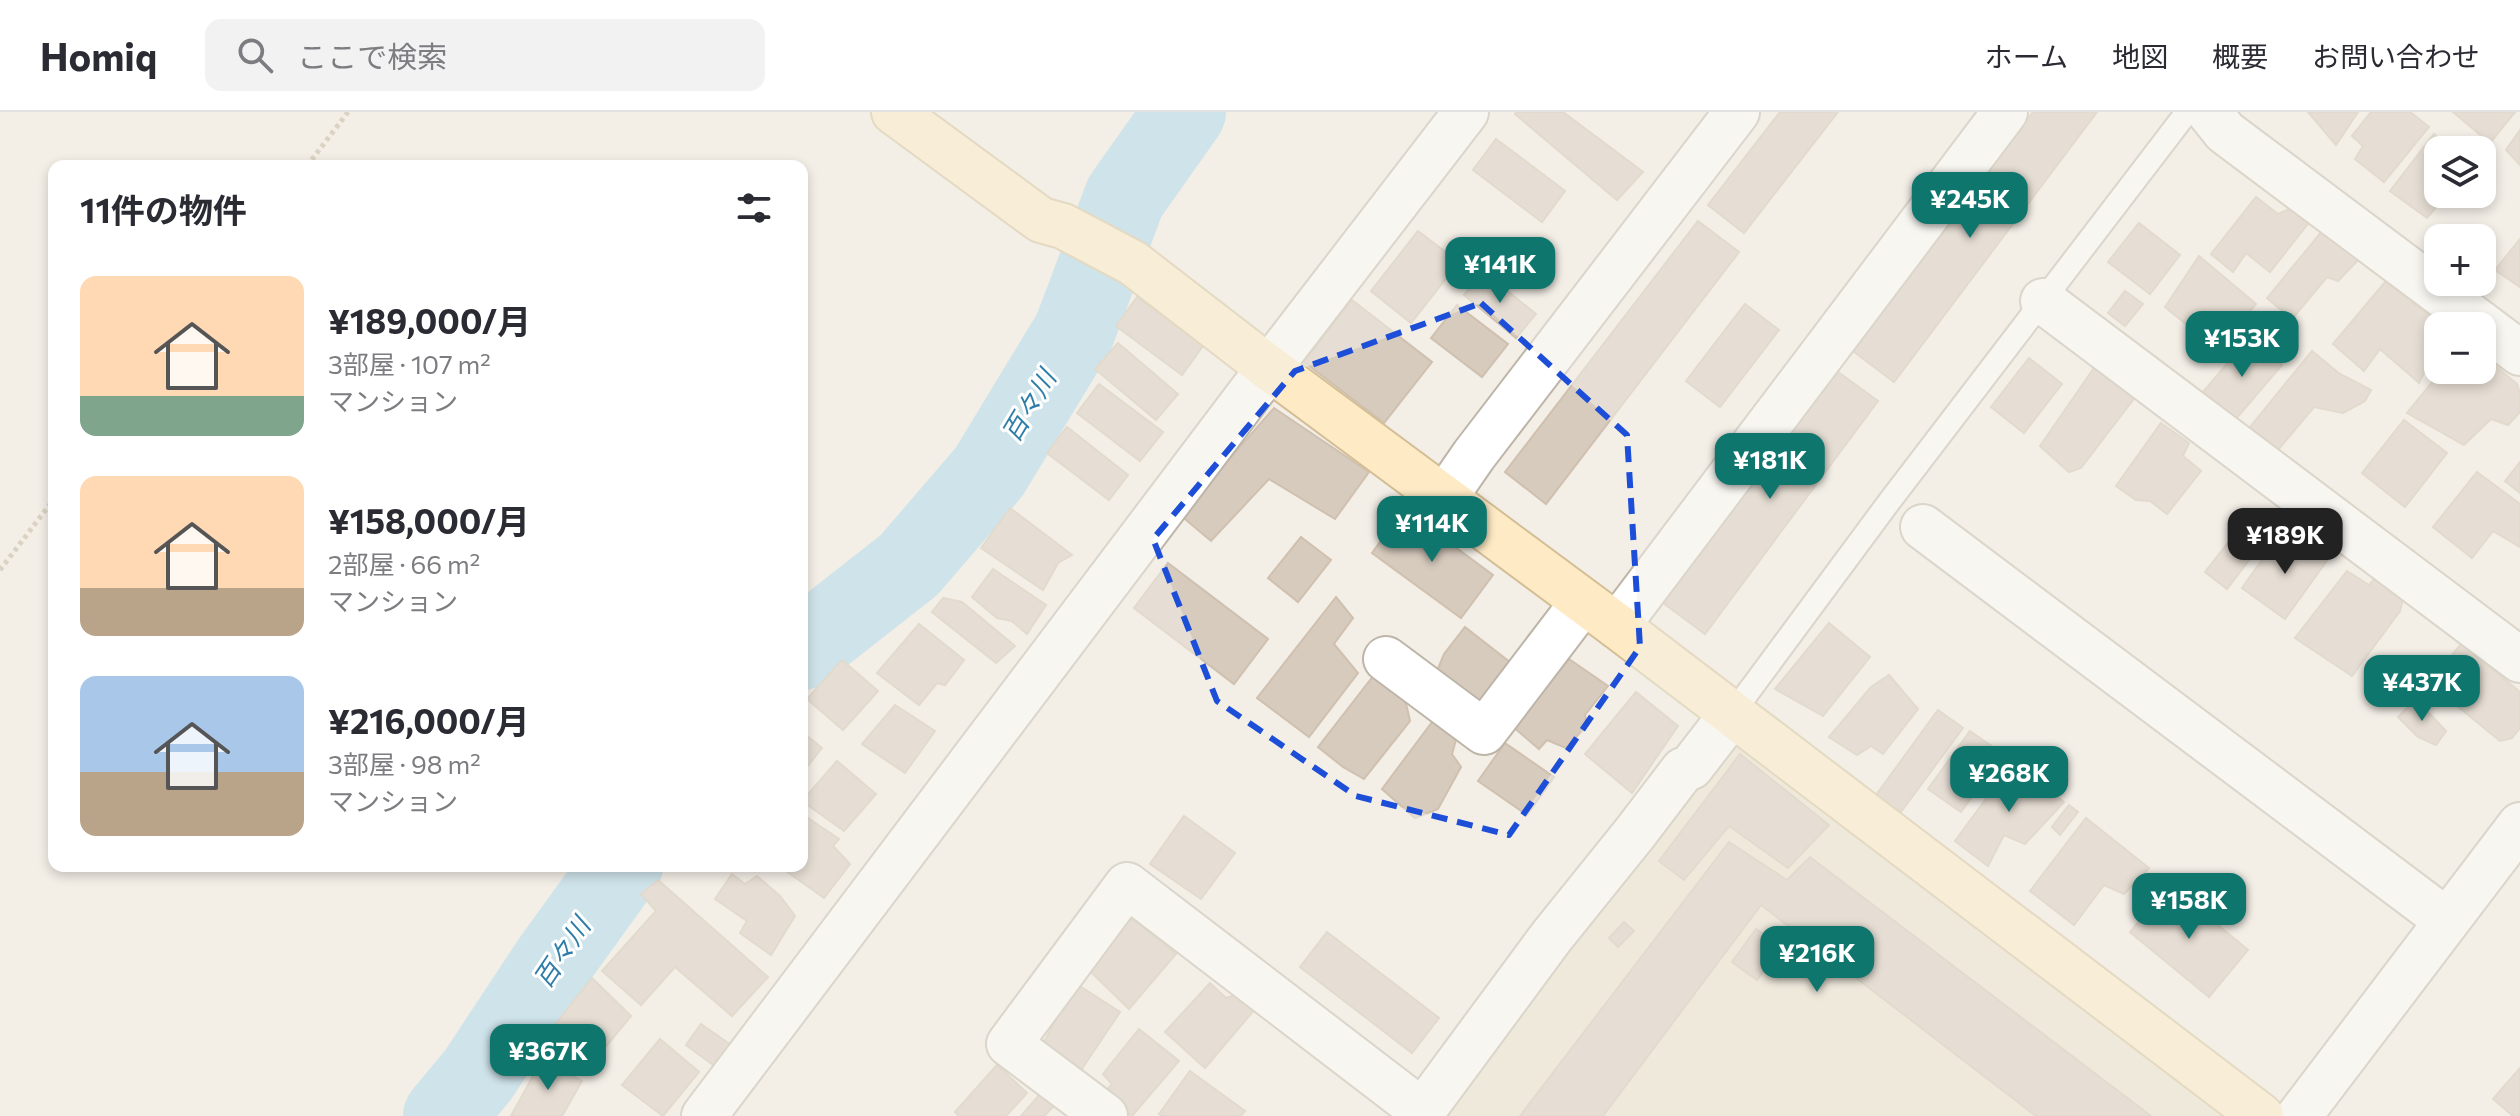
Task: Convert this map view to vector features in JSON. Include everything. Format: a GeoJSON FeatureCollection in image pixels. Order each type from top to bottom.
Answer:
{"type":"FeatureCollection","features":[{"type":"Feature","properties":{"kind":"street"},"geometry":{"type":"LineString","coordinates":[[894,112],[1041,220],[1063,226],[1133,263],[2261,1116]]}},
{"type":"Feature","properties":{"kind":"street"},"geometry":{"type":"LineString","coordinates":[[704,1116],[1466,112]]}},
{"type":"Feature","properties":{"kind":"street"},"geometry":{"type":"LineString","coordinates":[[1445,497],[1737,112]]}},
{"type":"Feature","properties":{"kind":"street"},"geometry":{"type":"LineString","coordinates":[[1386,659],[1484,732],[1600,614],[2005,112]]}},
{"type":"Feature","properties":{"kind":"street"},"geometry":{"type":"LineString","coordinates":[[2209,112],[2225,132],[2520,353]]}},
{"type":"Feature","properties":{"kind":"street"},"geometry":{"type":"LineString","coordinates":[[2043,301],[2520,660]]}},
{"type":"Feature","properties":{"kind":"street"},"geometry":{"type":"LineString","coordinates":[[1923,527],[2446,920]]}},
{"type":"Feature","properties":{"kind":"street"},"geometry":{"type":"LineString","coordinates":[[1105,1116],[1009,1044],[1127,885],[1420,1114],[1552,936],[1683,770],[1691,767],[1732,714]]}},
{"type":"Feature","properties":{"kind":"street"},"geometry":{"type":"LineString","coordinates":[[2299,1116],[2520,825]]}},
{"type":"Feature","properties":{"kind":"lane"},"geometry":{"type":"LineString","coordinates":[[1732,714],[2184,116],[2193,112]]}},
{"type":"Feature","properties":{"kind":"path"},"geometry":{"type":"LineString","coordinates":[[312,160],[348,112]]}},
{"type":"Feature","properties":{"kind":"path"},"geometry":{"type":"LineString","coordinates":[[0,570],[48,507]]}},
{"type":"Feature","properties":{"kind":"highlighted area"},"geometry":{"type":"Polygon","coordinates":[[[1481,303],[1627,435],[1640,647],[1509,835],[1356,796],[1217,701],[1153,539],[1295,371],[1481,303]]]}},
{"type":"Feature","properties":{"kind":"shaded area"},"geometry":{"type":"Polygon","coordinates":[[[1725,744],[1748,747],[2224,1116],[1438,1116],[1725,744]]]}},
{"type":"Feature","properties":{"kind":"building"},"geometry":{"type":"Polygon","coordinates":[[[1516,112],[1563,112],[1643,172],[1617,200],[1516,112]]]}},
{"type":"Feature","properties":{"kind":"building"},"geometry":{"type":"Polygon","coordinates":[[[1780,112],[1838,112],[1744,233],[1708,205],[1780,112]]]}},
{"type":"Feature","properties":{"kind":"building"},"geometry":{"type":"Polygon","coordinates":[[[2033,112],[2097,112],[1894,382],[1853,351],[2033,112]]]}},
{"type":"Feature","properties":{"kind":"building"},"geometry":{"type":"Polygon","coordinates":[[[2308,112],[2358,112],[2336,145],[2308,112]]]}},
{"type":"Feature","properties":{"kind":"building"},"geometry":{"type":"Polygon","coordinates":[[[2371,112],[2410,112],[2429,127],[2384,182],[2355,159],[2363,146],[2352,136],[2371,112]]]}},
{"type":"Feature","properties":{"kind":"building"},"geometry":{"type":"Polygon","coordinates":[[[2453,112],[2515,112],[2496,136],[2482,136],[2453,112]]]}},
{"type":"Feature","properties":{"kind":"building"},"geometry":{"type":"Polygon","coordinates":[[[2520,130],[2520,165],[2506,150],[2520,130]]]}},
{"type":"Feature","properties":{"kind":"building"},"geometry":{"type":"Polygon","coordinates":[[[1496,139],[1565,191],[1542,222],[1473,170],[1496,139]]]}},
{"type":"Feature","properties":{"kind":"building"},"geometry":{"type":"Polygon","coordinates":[[[2424,147],[2424,208],[2436,208],[2427,218],[2390,191],[2424,147]]]}},
{"type":"Feature","properties":{"kind":"building"},"geometry":{"type":"Polygon","coordinates":[[[2256,197],[2278,214],[2294,207],[2311,220],[2270,272],[2246,253],[2233,272],[2211,254],[2256,197]]]}},
{"type":"Feature","properties":{"kind":"building"},"geometry":{"type":"Polygon","coordinates":[[[1698,221],[1739,252],[1546,504],[1505,472],[1698,221]]]}},
{"type":"Feature","properties":{"kind":"building"},"geometry":{"type":"Polygon","coordinates":[[[2139,223],[2180,255],[2150,294],[2108,262],[2139,223]]]}},
{"type":"Feature","properties":{"kind":"building"},"geometry":{"type":"Polygon","coordinates":[[[2323,230],[2359,259],[2338,281],[2327,277],[2292,319],[2267,298],[2323,230]]]}},
{"type":"Feature","properties":{"kind":"building"},"geometry":{"type":"Polygon","coordinates":[[[1418,231],[1459,262],[1411,323],[1371,291],[1418,231]]]}},
{"type":"Feature","properties":{"kind":"building"},"geometry":{"type":"Polygon","coordinates":[[[2520,239],[2520,287],[2496,269],[2520,239]]]}},
{"type":"Feature","properties":{"kind":"building"},"geometry":{"type":"Polygon","coordinates":[[[2199,256],[2256,304],[2218,350],[2165,307],[2199,256]]]}},
{"type":"Feature","properties":{"kind":"building"},"geometry":{"type":"Polygon","coordinates":[[[1484,272],[1536,314],[1516,338],[1464,295],[1484,272]]]}},
{"type":"Feature","properties":{"kind":"building"},"geometry":{"type":"Polygon","coordinates":[[[2386,281],[2426,312],[2424,373],[2419,383],[2380,349],[2364,371],[2333,344],[2386,281]]]}},
{"type":"Feature","properties":{"kind":"building"},"geometry":{"type":"Polygon","coordinates":[[[2125,291],[2143,304],[2125,326],[2108,313],[2125,291]]]}},
{"type":"Feature","properties":{"kind":"building"},"geometry":{"type":"Polygon","coordinates":[[[1137,297],[1203,346],[1182,375],[1116,326],[1137,297]]]}},
{"type":"Feature","properties":{"kind":"building"},"geometry":{"type":"Polygon","coordinates":[[[1352,300],[1432,362],[1384,423],[1304,362],[1352,300]]]}},
{"type":"Feature","properties":{"kind":"building"},"geometry":{"type":"Polygon","coordinates":[[[1745,304],[1779,330],[1720,407],[1686,381],[1745,304]]]}},
{"type":"Feature","properties":{"kind":"building"},"geometry":{"type":"Polygon","coordinates":[[[1457,305],[1508,344],[1482,377],[1431,338],[1457,305]]]}},
{"type":"Feature","properties":{"kind":"building"},"geometry":{"type":"Polygon","coordinates":[[[2249,338],[2282,365],[2235,420],[2203,392],[2249,338]]]}},
{"type":"Feature","properties":{"kind":"building"},"geometry":{"type":"Polygon","coordinates":[[[1118,343],[1178,394],[1156,420],[1095,369],[1118,343]]]}},
{"type":"Feature","properties":{"kind":"building"},"geometry":{"type":"Polygon","coordinates":[[[2312,351],[2340,374],[2371,390],[2365,401],[2343,413],[2314,407],[2278,450],[2250,427],[2312,351]]]}},
{"type":"Feature","properties":{"kind":"building"},"geometry":{"type":"Polygon","coordinates":[[[2029,358],[2062,384],[2024,433],[1991,407],[2029,358]]]}},
{"type":"Feature","properties":{"kind":"building"},"geometry":{"type":"Polygon","coordinates":[[[2496,367],[2517,384],[2520,394],[2520,412],[2508,425],[2491,419],[2464,445],[2407,413],[2431,384],[2496,384],[2496,367]]]}},
{"type":"Feature","properties":{"kind":"building"},"geometry":{"type":"Polygon","coordinates":[[[2094,368],[2136,396],[2081,468],[2069,472],[2040,446],[2094,368]]]}},
{"type":"Feature","properties":{"kind":"building"},"geometry":{"type":"Polygon","coordinates":[[[1834,369],[1878,401],[1705,634],[1662,602],[1834,369]]]}},
{"type":"Feature","properties":{"kind":"building"},"geometry":{"type":"Polygon","coordinates":[[[1099,384],[1163,432],[1140,461],[1077,413],[1099,384]]]}},
{"type":"Feature","properties":{"kind":"building"},"geometry":{"type":"Polygon","coordinates":[[[1274,408],[1369,472],[1335,519],[1269,479],[1211,541],[1180,515],[1274,408]]]}},
{"type":"Feature","properties":{"kind":"building"},"geometry":{"type":"Polygon","coordinates":[[[2404,420],[2447,453],[2405,507],[2362,473],[2404,420]]]}},
{"type":"Feature","properties":{"kind":"building"},"geometry":{"type":"Polygon","coordinates":[[[2161,423],[2189,443],[2183,456],[2201,471],[2167,514],[2150,501],[2136,500],[2116,486],[2161,423]]]}},
{"type":"Feature","properties":{"kind":"building"},"geometry":{"type":"Polygon","coordinates":[[[1067,427],[1128,475],[1109,500],[1047,453],[1067,427]]]}},
{"type":"Feature","properties":{"kind":"building"},"geometry":{"type":"Polygon","coordinates":[[[2520,462],[2520,493],[2505,481],[2520,462]]]}},
{"type":"Feature","properties":{"kind":"building"},"geometry":{"type":"Polygon","coordinates":[[[2477,472],[2520,504],[2520,547],[2493,531],[2472,558],[2433,527],[2477,472]]]}},
{"type":"Feature","properties":{"kind":"building"},"geometry":{"type":"Polygon","coordinates":[[[1010,508],[1072,555],[1058,563],[1043,590],[981,548],[1010,508]]]}},
{"type":"Feature","properties":{"kind":"building"},"geometry":{"type":"Polygon","coordinates":[[[1404,509],[1493,575],[1461,618],[1372,553],[1404,509]]]}},
{"type":"Feature","properties":{"kind":"building"},"geometry":{"type":"Polygon","coordinates":[[[2238,530],[2259,547],[2227,589],[2205,572],[2238,530]]]}},
{"type":"Feature","properties":{"kind":"building"},"geometry":{"type":"Polygon","coordinates":[[[1301,537],[1331,560],[1298,602],[1268,578],[1301,537]]]}},
{"type":"Feature","properties":{"kind":"building"},"geometry":{"type":"Polygon","coordinates":[[[2276,540],[2295,553],[2311,543],[2331,555],[2285,619],[2242,588],[2276,540]]]}},
{"type":"Feature","properties":{"kind":"building"},"geometry":{"type":"Polygon","coordinates":[[[1168,563],[1268,639],[1234,684],[1134,608],[1168,563]]]}},
{"type":"Feature","properties":{"kind":"building"},"geometry":{"type":"Polygon","coordinates":[[[993,569],[1046,605],[1027,634],[1012,621],[997,618],[972,597],[993,569]]]}},
{"type":"Feature","properties":{"kind":"building"},"geometry":{"type":"Polygon","coordinates":[[[2347,571],[2369,585],[2378,575],[2404,595],[2400,611],[2352,676],[2295,638],[2347,571]]]}},
{"type":"Feature","properties":{"kind":"building"},"geometry":{"type":"Polygon","coordinates":[[[1336,597],[1353,618],[1334,644],[1358,673],[1309,737],[1257,698],[1336,597]]]}},
{"type":"Feature","properties":{"kind":"building"},"geometry":{"type":"Polygon","coordinates":[[[943,598],[962,602],[1015,646],[996,663],[932,612],[943,598]]]}},
{"type":"Feature","properties":{"kind":"building"},"geometry":{"type":"Polygon","coordinates":[[[1829,623],[1870,657],[1823,716],[1775,689],[1829,623]]]}},
{"type":"Feature","properties":{"kind":"building"},"geometry":{"type":"Polygon","coordinates":[[[919,624],[964,660],[945,685],[937,683],[919,705],[877,673],[919,624]]]}},
{"type":"Feature","properties":{"kind":"building"},"geometry":{"type":"Polygon","coordinates":[[[1465,627],[1511,663],[1476,704],[1437,671],[1444,654],[1465,627]]]}},
{"type":"Feature","properties":{"kind":"building"},"geometry":{"type":"Polygon","coordinates":[[[2461,644],[2520,692],[2520,728],[2512,738],[2500,741],[2429,683],[2461,644]]]}},
{"type":"Feature","properties":{"kind":"building"},"geometry":{"type":"Polygon","coordinates":[[[1569,659],[1608,686],[1585,715],[1587,726],[1566,748],[1547,740],[1539,749],[1512,726],[1569,659]]]}},
{"type":"Feature","properties":{"kind":"building"},"geometry":{"type":"Polygon","coordinates":[[[842,660],[878,691],[843,730],[808,698],[842,660]]]}},
{"type":"Feature","properties":{"kind":"building"},"geometry":{"type":"Polygon","coordinates":[[[1378,670],[1403,690],[1410,721],[1364,779],[1318,747],[1378,670]]]}},
{"type":"Feature","properties":{"kind":"building"},"geometry":{"type":"Polygon","coordinates":[[[1889,675],[1918,709],[1883,754],[1871,746],[1857,755],[1829,737],[1871,687],[1889,675]]]}},
{"type":"Feature","properties":{"kind":"building"},"geometry":{"type":"Polygon","coordinates":[[[1636,692],[1678,726],[1632,793],[1585,754],[1636,692]]]}},
{"type":"Feature","properties":{"kind":"building"},"geometry":{"type":"Polygon","coordinates":[[[2416,699],[2446,731],[2436,745],[2418,737],[2398,717],[2416,699]]]}},
{"type":"Feature","properties":{"kind":"building"},"geometry":{"type":"Polygon","coordinates":[[[895,705],[935,731],[905,773],[862,744],[895,705]]]}},
{"type":"Feature","properties":{"kind":"building"},"geometry":{"type":"Polygon","coordinates":[[[1938,710],[1963,728],[1901,812],[1876,795],[1938,710]]]}},
{"type":"Feature","properties":{"kind":"building"},"geometry":{"type":"Polygon","coordinates":[[[1435,718],[1458,733],[1452,754],[1461,767],[1438,809],[1415,818],[1382,789],[1435,718]]]}},
{"type":"Feature","properties":{"kind":"building"},"geometry":{"type":"Polygon","coordinates":[[[1970,731],[2003,754],[1961,812],[1928,789],[1970,731]]]}},
{"type":"Feature","properties":{"kind":"building"},"geometry":{"type":"Polygon","coordinates":[[[808,737],[822,748],[808,766],[808,737]]]}},
{"type":"Feature","properties":{"kind":"building"},"geometry":{"type":"Polygon","coordinates":[[[1505,743],[1554,777],[1527,815],[1478,781],[1505,743]]]}},
{"type":"Feature","properties":{"kind":"building"},"geometry":{"type":"Polygon","coordinates":[[[1740,754],[1829,825],[1788,868],[1729,826],[1684,880],[1659,861],[1740,754]]]}},
{"type":"Feature","properties":{"kind":"building"},"geometry":{"type":"Polygon","coordinates":[[[837,761],[876,794],[844,831],[808,805],[808,794],[837,761]]]}},
{"type":"Feature","properties":{"kind":"building"},"geometry":{"type":"Polygon","coordinates":[[[2013,762],[2064,802],[2025,844],[2004,835],[1988,866],[1955,841],[2013,762]]]}},
{"type":"Feature","properties":{"kind":"building"},"geometry":{"type":"Polygon","coordinates":[[[2069,805],[2078,812],[2060,835],[2052,827],[2069,805]]]}},
{"type":"Feature","properties":{"kind":"building"},"geometry":{"type":"Polygon","coordinates":[[[1184,816],[1235,853],[1201,899],[1150,864],[1184,816]]]}},
{"type":"Feature","properties":{"kind":"building"},"geometry":{"type":"Polygon","coordinates":[[[808,818],[839,839],[833,846],[850,864],[824,898],[787,872],[808,872],[808,818]]]}},
{"type":"Feature","properties":{"kind":"building"},"geometry":{"type":"Polygon","coordinates":[[[2086,818],[2149,868],[2124,894],[2104,885],[2074,925],[2030,891],[2086,818]]]}},
{"type":"Feature","properties":{"kind":"building"},"geometry":{"type":"Polygon","coordinates":[[[1729,842],[1787,880],[1810,857],[2151,1116],[2036,1116],[1761,905],[1603,1116],[1520,1116],[1729,842]]]}},
{"type":"Feature","properties":{"kind":"building"},"geometry":{"type":"Polygon","coordinates":[[[732,874],[745,884],[757,876],[780,896],[795,916],[771,955],[740,933],[747,921],[715,899],[732,874]]]}},
{"type":"Feature","properties":{"kind":"building"},"geometry":{"type":"Polygon","coordinates":[[[658,880],[768,977],[732,1016],[675,967],[641,1005],[602,971],[656,911],[641,894],[658,880]]]}},
{"type":"Feature","properties":{"kind":"building"},"geometry":{"type":"Polygon","coordinates":[[[2169,885],[2248,950],[2209,997],[2130,932],[2169,885]]]}},
{"type":"Feature","properties":{"kind":"building"},"geometry":{"type":"Polygon","coordinates":[[[1120,920],[1134,920],[1176,954],[1129,1009],[1089,970],[1120,920]]]}},
{"type":"Feature","properties":{"kind":"building"},"geometry":{"type":"Polygon","coordinates":[[[1624,922],[1634,931],[1618,947],[1609,938],[1624,922]]]}},
{"type":"Feature","properties":{"kind":"building"},"geometry":{"type":"Polygon","coordinates":[[[1756,929],[1781,947],[1757,980],[1732,962],[1756,929]]]}},
{"type":"Feature","properties":{"kind":"building"},"geometry":{"type":"Polygon","coordinates":[[[1327,932],[1439,1018],[1412,1053],[1300,967],[1327,932]]]}},
{"type":"Feature","properties":{"kind":"building"},"geometry":{"type":"Polygon","coordinates":[[[592,978],[631,1016],[603,1050],[586,1034],[567,1057],[544,1039],[592,978]]]}},
{"type":"Feature","properties":{"kind":"building"},"geometry":{"type":"Polygon","coordinates":[[[1075,983],[1120,1012],[1081,1070],[1043,1044],[1075,983]]]}},
{"type":"Feature","properties":{"kind":"building"},"geometry":{"type":"Polygon","coordinates":[[[1210,983],[1226,998],[1239,994],[1255,1009],[1205,1068],[1165,1032],[1210,983]]]}},
{"type":"Feature","properties":{"kind":"building"},"geometry":{"type":"Polygon","coordinates":[[[701,1024],[731,1045],[716,1067],[686,1045],[701,1024]]]}},
{"type":"Feature","properties":{"kind":"building"},"geometry":{"type":"Polygon","coordinates":[[[1139,1029],[1179,1061],[1132,1116],[1104,1093],[1112,1084],[1103,1074],[1139,1029]]]}},
{"type":"Feature","properties":{"kind":"building"},"geometry":{"type":"Polygon","coordinates":[[[660,1039],[699,1072],[663,1116],[622,1085],[660,1039]]]}},
{"type":"Feature","properties":{"kind":"building"},"geometry":{"type":"Polygon","coordinates":[[[543,1058],[582,1081],[562,1116],[511,1116],[543,1058]]]}},
{"type":"Feature","properties":{"kind":"building"},"geometry":{"type":"Polygon","coordinates":[[[997,1065],[1027,1093],[1006,1116],[959,1116],[955,1112],[997,1065]]]}},
{"type":"Feature","properties":{"kind":"building"},"geometry":{"type":"Polygon","coordinates":[[[2520,1068],[2520,1116],[2513,1116],[2493,1099],[2520,1068]]]}},
{"type":"Feature","properties":{"kind":"building"},"geometry":{"type":"Polygon","coordinates":[[[1190,1071],[1245,1111],[1241,1116],[1159,1114],[1190,1071]]]}},
{"type":"Feature","properties":{"kind":"building"},"geometry":{"type":"Polygon","coordinates":[[[1041,1093],[1055,1105],[1044,1116],[1021,1116],[1041,1093]]]}},
{"type":"Feature","properties":{"kind":"waterway","name":"百々川"},"geometry":{"type":"LineString","coordinates":[[808,644],[909,565],[989,472],[1074,332],[1125,197],[1185,112]]}},
{"type":"Feature","properties":{"kind":"waterway","name":"百々川"},"geometry":{"type":"LineString","coordinates":[[444,1116],[478,1075],[552,963],[618,872]]}}]}
